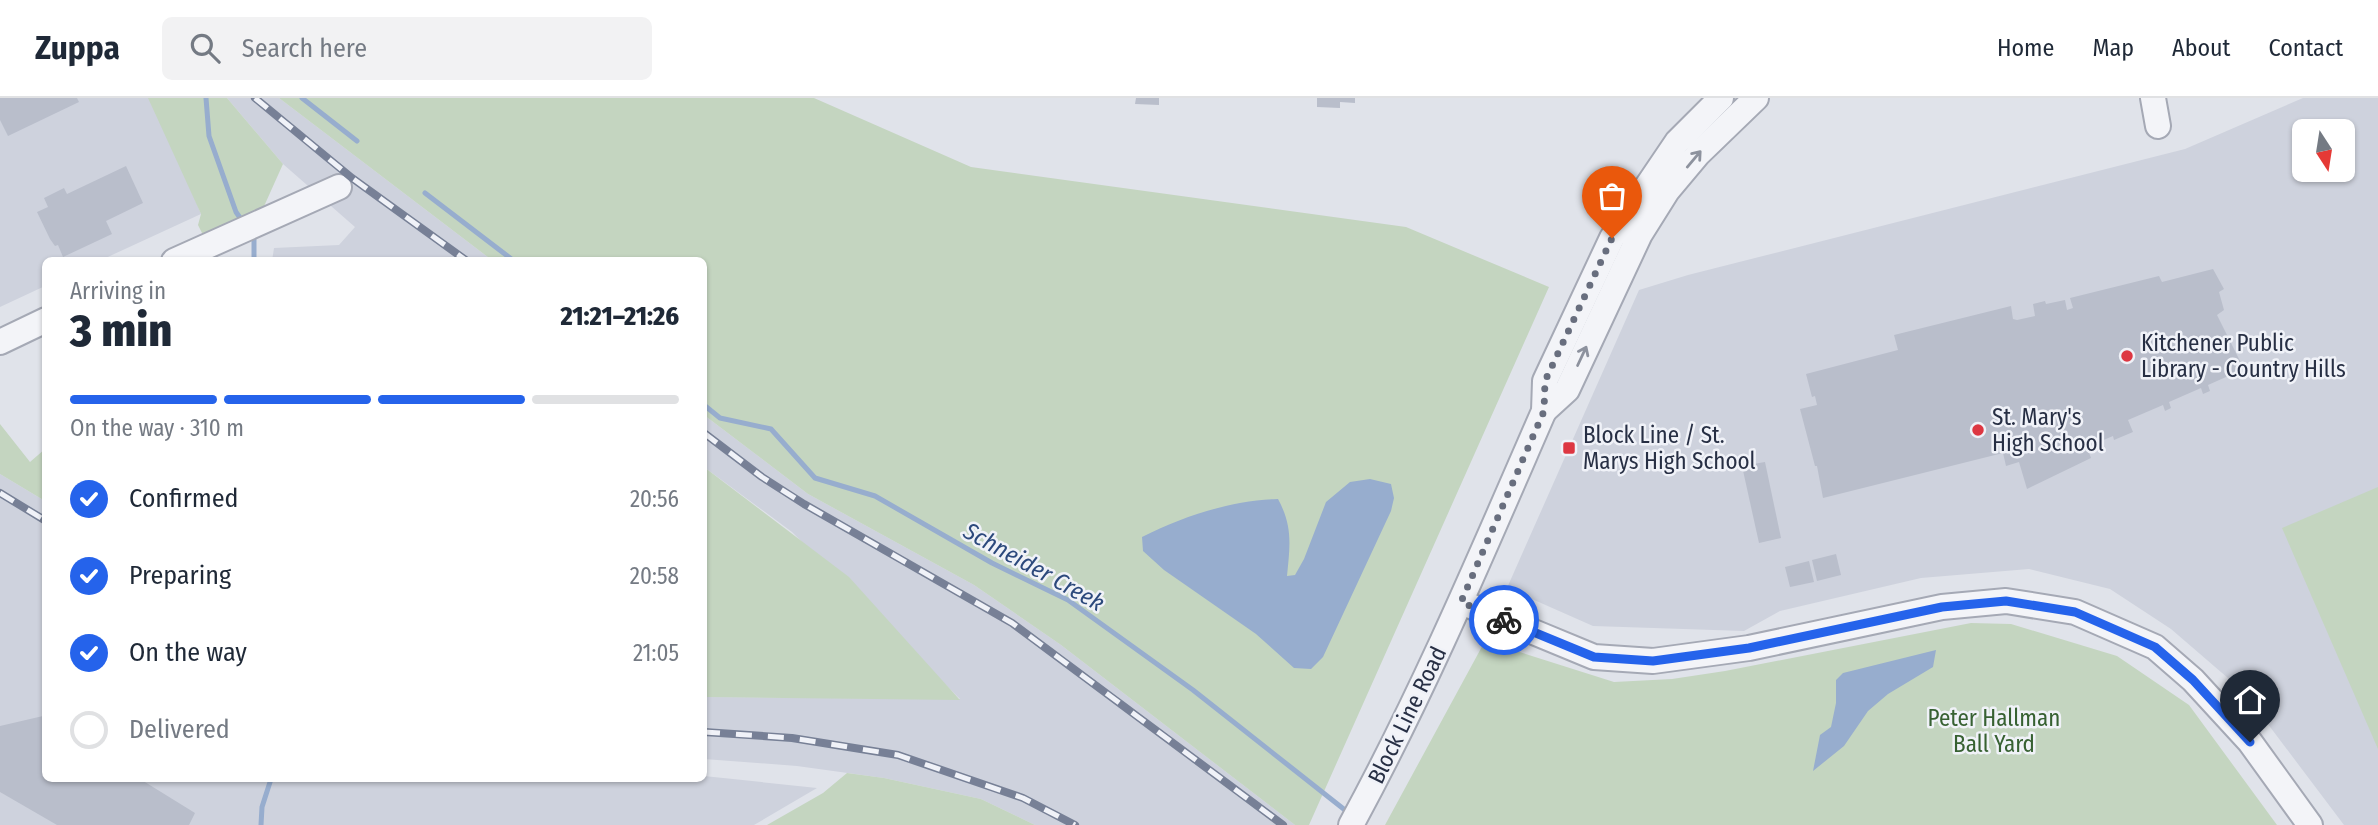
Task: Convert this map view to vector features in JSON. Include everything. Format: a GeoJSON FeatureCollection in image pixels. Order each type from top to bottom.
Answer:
{"type":"FeatureCollection","features":[{"type":"Feature","properties":{"kind":"street","name":"Block Line Road"},"geometry":{"type":"LineString","coordinates":[[1351,825],[1388,757],[1461,602],[1544,411],[1545,381],[1612,238],[1677,142],[1721,98]]}},
{"type":"Feature","properties":{"kind":"street","name":"Block Line Road"},"geometry":{"type":"LineString","coordinates":[[1544,411],[1567,390],[1640,234],[1667,191],[1698,154],[1756,98]]}},
{"type":"Feature","properties":{"kind":"street"},"geometry":{"type":"LineString","coordinates":[[2153,98],[2158,126]]}},
{"type":"Feature","properties":{"kind":"street"},"geometry":{"type":"LineString","coordinates":[[183,257],[339,187]]}},
{"type":"Feature","properties":{"kind":"street"},"geometry":{"type":"LineString","coordinates":[[0,341],[42,322]]}},
{"type":"Feature","properties":{"kind":"street"},"geometry":{"type":"LineString","coordinates":[[1461,602],[1594,657],[1653,661],[1749,648],[1942,607],[2006,601],[2075,612],[2155,647],[2193,680],[2250,742],[2310,825]]}},
{"type":"Feature","properties":{"kind":"shaded area"},"geometry":{"type":"Polygon","coordinates":[[[0,98],[153,98],[201,214],[108,257],[42,257],[42,287],[0,307],[0,98]]]}},
{"type":"Feature","properties":{"kind":"shaded area"},"geometry":{"type":"Polygon","coordinates":[[[227,98],[279,98],[488,257],[273,257],[274,248],[339,245],[355,227],[283,164],[227,98]]]}},
{"type":"Feature","properties":{"kind":"shaded area","name":"St. Mary's High School"},"geometry":{"type":"Polygon","coordinates":[[[2303,98],[2378,98],[2378,825],[2344,825],[2243,691],[2171,629],[2110,589],[2029,569],[1921,578],[1780,611],[1744,631],[1593,626],[1507,588],[1639,290],[1688,275],[2185,149],[2303,98]]]}},
{"type":"Feature","properties":{"kind":"shaded area"},"geometry":{"type":"Polygon","coordinates":[[[707,417],[808,494],[974,585],[1061,645],[1295,825],[1035,825],[981,799],[884,778],[797,766],[707,759],[707,697],[960,699],[792,532],[707,469],[707,417]]]}},
{"type":"Feature","properties":{"kind":"shaded area"},"geometry":{"type":"Polygon","coordinates":[[[0,474],[42,499],[42,782],[707,782],[707,776],[817,788],[754,825],[0,825],[0,474]]]}},
{"type":"Feature","properties":{"kind":"green space"},"geometry":{"type":"Polygon","coordinates":[[[148,98],[227,98],[283,164],[261,213],[206,241],[198,225],[201,214],[148,98]]]}},
{"type":"Feature","properties":{"kind":"green space"},"geometry":{"type":"Polygon","coordinates":[[[279,98],[814,98],[971,167],[1406,227],[1549,287],[1309,825],[1295,825],[1061,645],[974,585],[808,494],[707,417],[707,257],[488,257],[279,98]]]}},
{"type":"Feature","properties":{"kind":"green space"},"geometry":{"type":"Polygon","coordinates":[[[0,424],[30,462],[42,452],[42,499],[0,474],[0,424]]]}},
{"type":"Feature","properties":{"kind":"green space"},"geometry":{"type":"Polygon","coordinates":[[[707,469],[849,577],[960,700],[707,697],[707,469]]]}},
{"type":"Feature","properties":{"kind":"green space"},"geometry":{"type":"Polygon","coordinates":[[[2378,487],[2378,749],[2282,528],[2378,487]]]}},
{"type":"Feature","properties":{"kind":"green space","name":"Peter Hallman Ball Yard"},"geometry":{"type":"Polygon","coordinates":[[[1971,623],[2011,624],[2117,656],[2189,705],[2277,825],[1385,825],[1485,641],[1614,682],[1672,679],[1725,671],[1971,623]]]}},
{"type":"Feature","properties":{"kind":"green space"},"geometry":{"type":"Polygon","coordinates":[[[847,773],[884,778],[981,799],[1035,825],[767,825],[823,793],[847,773]]]}},
{"type":"Feature","properties":{"kind":"water"},"geometry":{"type":"Polygon","coordinates":[[[1370,479],[1391,484],[1394,498],[1391,511],[1323,657],[1311,669],[1294,668],[1256,634],[1164,570],[1143,551],[1142,537],[1174,522],[1208,510],[1244,502],[1278,499],[1288,527],[1287,576],[1295,575],[1326,502],[1350,482],[1370,479]]]}},
{"type":"Feature","properties":{"kind":"water"},"geometry":{"type":"Polygon","coordinates":[[[1936,650],[1933,667],[1888,694],[1868,711],[1844,746],[1813,771],[1820,735],[1831,727],[1836,703],[1836,680],[1843,673],[1936,650]]]}},
{"type":"Feature","properties":{"kind":"building"},"geometry":{"type":"Polygon","coordinates":[[[0,98],[77,98],[79,102],[8,136],[0,120],[0,98]]]}},
{"type":"Feature","properties":{"kind":"building"},"geometry":{"type":"Polygon","coordinates":[[[1136,98],[1159,98],[1159,105],[1135,104],[1136,98]]]}},
{"type":"Feature","properties":{"kind":"building"},"geometry":{"type":"Polygon","coordinates":[[[1317,98],[1355,98],[1355,103],[1340,102],[1340,108],[1317,107],[1317,98]]]}},
{"type":"Feature","properties":{"kind":"building"},"geometry":{"type":"Polygon","coordinates":[[[126,166],[143,203],[106,221],[112,234],[63,257],[58,245],[55,246],[50,239],[37,212],[48,207],[44,198],[64,188],[67,194],[126,166]]]}},
{"type":"Feature","properties":{"kind":"building"},"geometry":{"type":"Polygon","coordinates":[[[2213,269],[2224,289],[2219,292],[2224,310],[2217,315],[2244,369],[2208,385],[2210,391],[2203,394],[2201,388],[2169,402],[2171,408],[2165,411],[2163,405],[2128,420],[2133,432],[2114,440],[2113,436],[2087,447],[2091,458],[2027,489],[2019,462],[2006,466],[2003,453],[1823,498],[1817,466],[1800,409],[1817,405],[1806,374],[1898,350],[1894,335],[2011,306],[2013,319],[2035,316],[2033,304],[2045,301],[2046,304],[2065,300],[2067,310],[2073,308],[2070,298],[2159,276],[2162,282],[2213,269]]]}},
{"type":"Feature","properties":{"kind":"building"},"geometry":{"type":"Polygon","coordinates":[[[1765,462],[1781,538],[1759,543],[1742,466],[1765,462]]]}},
{"type":"Feature","properties":{"kind":"building"},"geometry":{"type":"Polygon","coordinates":[[[1836,554],[1841,575],[1817,581],[1812,560],[1836,554]]]}},
{"type":"Feature","properties":{"kind":"building"},"geometry":{"type":"Polygon","coordinates":[[[1809,561],[1814,582],[1790,587],[1785,567],[1809,561]]]}},
{"type":"Feature","properties":{"kind":"building"},"geometry":{"type":"Polygon","coordinates":[[[42,716],[42,782],[145,782],[195,813],[189,825],[57,825],[0,792],[0,726],[42,716]]]}},
{"type":"Feature","properties":{"kind":"waterway","name":"Schneider Creek"},"geometry":{"type":"LineString","coordinates":[[206,98],[209,136],[236,212],[243,222]]}},
{"type":"Feature","properties":{"kind":"waterway","name":"Schneider Creek"},"geometry":{"type":"LineString","coordinates":[[302,98],[357,141]]}},
{"type":"Feature","properties":{"kind":"waterway","name":"Schneider Creek"},"geometry":{"type":"LineString","coordinates":[[425,193],[509,257]]}},
{"type":"Feature","properties":{"kind":"waterway","name":"Schneider Creek"},"geometry":{"type":"LineString","coordinates":[[250,234],[254,240],[254,257]]}},
{"type":"Feature","properties":{"kind":"waterway","name":"Schneider Creek"},"geometry":{"type":"LineString","coordinates":[[707,407],[720,418],[771,429],[815,478],[875,496],[992,563],[1068,600],[1193,690],[1350,814]]}},
{"type":"Feature","properties":{"kind":"waterway"},"geometry":{"type":"LineString","coordinates":[[261,825],[262,807],[270,782]]}},
{"type":"Feature","properties":{"kind":"railway"},"geometry":{"type":"LineString","coordinates":[[255,98],[352,178],[461,257]]}},
{"type":"Feature","properties":{"kind":"railway"},"geometry":{"type":"LineString","coordinates":[[707,435],[762,477],[804,504],[1012,623],[1283,825]]}},
{"type":"Feature","properties":{"kind":"railway"},"geometry":{"type":"LineString","coordinates":[[0,493],[42,519]]}},
{"type":"Feature","properties":{"kind":"railway"},"geometry":{"type":"LineString","coordinates":[[707,732],[792,738],[898,755],[1023,798],[1075,825]]}},
{"type":"Feature","properties":{"kind":"way so far"},"geometry":{"type":"LineString","coordinates":[[1504,620],[1461,602],[1544,411],[1545,381],[1612,238]]}},
{"type":"Feature","properties":{"kind":"place","name":"Kitchener Public Library - Country Hills"},"geometry":{"type":"Point","coordinates":[2127,356]}},
{"type":"Feature","properties":{"kind":"place","name":"St. Mary's High School"},"geometry":{"type":"Point","coordinates":[1978,430]}},
{"type":"Feature","properties":{"kind":"place","name":"Block Line / St. Marys High School"},"geometry":{"type":"Point","coordinates":[1569,448]}},
{"type":"Feature","properties":{"kind":"route"},"geometry":{"type":"LineString","coordinates":[[1504,620],[1594,657],[1653,661],[1706,656],[1749,648],[1942,607],[2006,601],[2075,612],[2155,647],[2193,680],[2250,742]]}}]}
